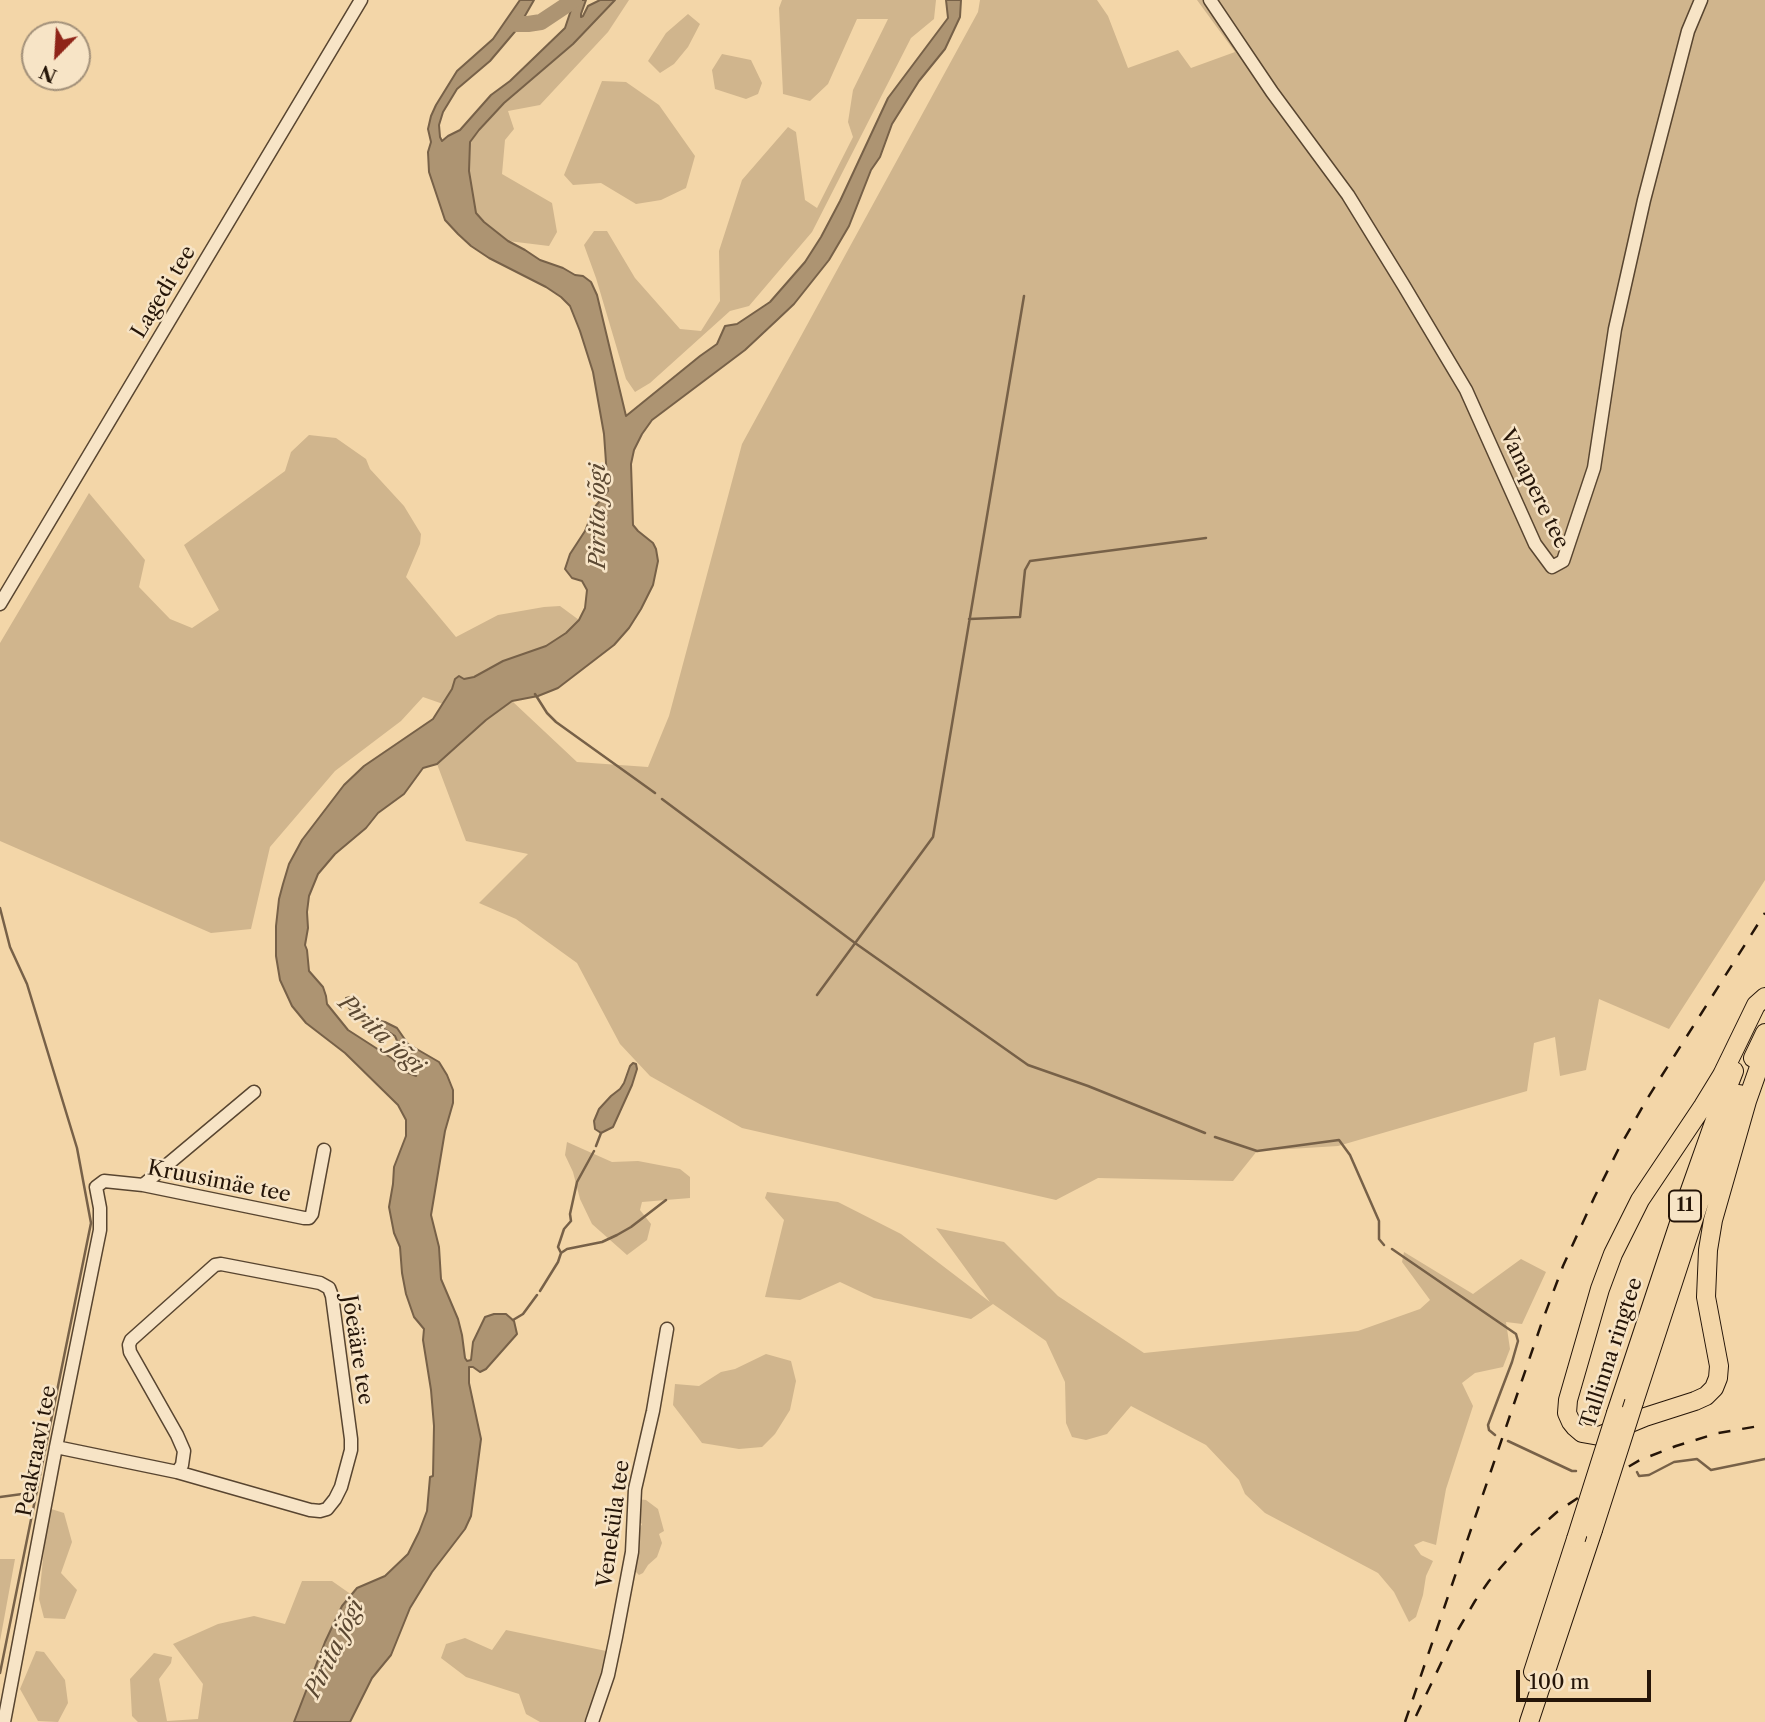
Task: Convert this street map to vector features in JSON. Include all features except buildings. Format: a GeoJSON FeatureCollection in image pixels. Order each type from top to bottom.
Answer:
{"type":"FeatureCollection","features":[{"type":"Feature","properties":{"kind":"highway"},"geometry":{"type":"LineString","coordinates":[[1765,997],[1756,1005],[1722,1075],[1703,1106],[1640,1200],[1614,1254],[1600,1289],[1568,1401],[1567,1413],[1571,1422],[1582,1433],[1599,1436],[1695,1401],[1714,1388],[1718,1378],[1718,1366],[1706,1297],[1708,1250],[1713,1220],[1747,1101],[1765,1050]]}},
{"type":"Feature","properties":{"kind":"highway","name":"Tallinna ringtee"},"geometry":{"type":"LineString","coordinates":[[1516,1722],[1709,1137],[1765,1004]]}},
{"type":"Feature","properties":{"kind":"highway","name":"Tallinna ringtee"},"geometry":{"type":"LineString","coordinates":[[1529,1722],[1726,1125],[1765,1032]]}},
{"type":"Feature","properties":{"kind":"street","name":"Lagedi tee"},"geometry":{"type":"LineString","coordinates":[[0,604],[361,0]]}},
{"type":"Feature","properties":{"kind":"street","name":"Vanapere tee"},"geometry":{"type":"LineString","coordinates":[[1209,0],[1272,92],[1348,195],[1404,286],[1466,390],[1535,544],[1552,567],[1563,561],[1594,468],[1615,330],[1641,213],[1688,31],[1701,0]]}},
{"type":"Feature","properties":{"kind":"street"},"geometry":{"type":"LineString","coordinates":[[143,1185],[254,1092]]}},
{"type":"Feature","properties":{"kind":"street","name":"Kruusimäe tee"},"geometry":{"type":"LineString","coordinates":[[96,1187],[104,1181],[143,1185],[309,1218],[324,1150]]}},
{"type":"Feature","properties":{"kind":"street","name":"Peakraavi tee"},"geometry":{"type":"LineString","coordinates":[[4,1722],[100,1230],[96,1187]]}},
{"type":"Feature","properties":{"kind":"street","name":"Jõeääre tee"},"geometry":{"type":"LineString","coordinates":[[57,1447],[177,1472],[310,1510],[327,1509],[341,1487],[351,1450],[329,1288],[320,1283],[215,1265],[131,1340],[130,1352],[184,1451],[182,1465],[177,1472]]}},
{"type":"Feature","properties":{"kind":"street","name":"Veneküla tee"},"geometry":{"type":"LineString","coordinates":[[592,1722],[608,1675],[616,1637],[632,1552],[635,1489],[653,1411],[667,1329]]}},
{"type":"Feature","properties":{"kind":"shaded area"},"geometry":{"type":"Polygon","coordinates":[[[615,0],[629,0],[608,32],[540,105],[508,111],[514,129],[505,140],[502,174],[552,203],[557,232],[549,246],[508,241],[476,213],[469,171],[470,142],[504,103],[573,44],[615,0]]]}},
{"type":"Feature","properties":{"kind":"shaded area"},"geometry":{"type":"Polygon","coordinates":[[[782,0],[936,0],[934,19],[911,38],[812,232],[749,306],[730,311],[650,383],[635,392],[626,379],[584,245],[594,231],[607,231],[635,278],[680,329],[701,331],[720,301],[719,251],[742,180],[788,127],[796,132],[805,200],[817,208],[853,137],[848,122],[853,90],[888,19],[857,19],[828,84],[810,101],[783,94],[779,8],[782,0]]]}},
{"type":"Feature","properties":{"kind":"shaded area"},"geometry":{"type":"Polygon","coordinates":[[[980,0],[1097,0],[1108,16],[1128,68],[1178,50],[1191,68],[1235,52],[1197,0],[1765,0],[1765,880],[1669,1029],[1599,999],[1586,1070],[1560,1076],[1555,1037],[1534,1043],[1527,1091],[1338,1146],[1257,1151],[1233,1181],[1098,1178],[1056,1200],[742,1128],[650,1076],[620,1044],[577,963],[516,919],[479,903],[528,854],[466,841],[437,764],[486,720],[512,701],[577,762],[648,767],[669,716],[742,444],[978,12],[980,0]]]}},
{"type":"Feature","properties":{"kind":"shaded area"},"geometry":{"type":"Polygon","coordinates":[[[688,14],[700,24],[688,47],[674,64],[660,73],[648,61],[666,33],[688,14]]]}},
{"type":"Feature","properties":{"kind":"shaded area"},"geometry":{"type":"Polygon","coordinates":[[[722,54],[751,60],[762,83],[758,94],[746,99],[715,89],[712,70],[722,54]]]}},
{"type":"Feature","properties":{"kind":"shaded area"},"geometry":{"type":"Polygon","coordinates":[[[602,81],[626,82],[659,105],[695,156],[686,188],[661,200],[636,204],[601,183],[573,185],[564,175],[602,81]]]}},
{"type":"Feature","properties":{"kind":"shaded area"},"geometry":{"type":"Polygon","coordinates":[[[309,435],[336,438],[366,459],[370,469],[404,506],[421,534],[420,544],[406,577],[456,637],[498,615],[560,606],[579,620],[578,655],[498,694],[459,676],[443,704],[423,697],[401,721],[335,771],[270,847],[251,929],[211,933],[0,841],[0,643],[89,493],[145,560],[139,587],[170,619],[192,628],[219,610],[184,545],[285,471],[291,452],[309,435]]]}},
{"type":"Feature","properties":{"kind":"shaded area"},"geometry":{"type":"Polygon","coordinates":[[[567,1142],[612,1162],[638,1161],[680,1169],[690,1177],[690,1198],[642,1202],[640,1210],[651,1224],[647,1240],[627,1255],[592,1224],[565,1155],[567,1142]]]}},
{"type":"Feature","properties":{"kind":"shaded area"},"geometry":{"type":"Polygon","coordinates":[[[767,1192],[838,1202],[901,1234],[990,1302],[936,1228],[1004,1242],[1058,1296],[1144,1353],[1358,1331],[1420,1309],[1430,1300],[1402,1262],[1404,1252],[1473,1294],[1521,1259],[1546,1272],[1522,1324],[1506,1322],[1510,1349],[1503,1367],[1475,1373],[1462,1383],[1473,1406],[1446,1489],[1436,1545],[1423,1541],[1414,1545],[1421,1555],[1433,1561],[1426,1576],[1416,1617],[1409,1622],[1394,1592],[1378,1573],[1265,1513],[1245,1494],[1239,1480],[1206,1445],[1131,1406],[1107,1434],[1086,1440],[1072,1437],[1066,1423],[1065,1382],[1046,1341],[993,1304],[971,1319],[874,1298],[840,1282],[800,1300],[765,1297],[784,1220],[765,1198],[767,1192]]]}},
{"type":"Feature","properties":{"kind":"shaded area"},"geometry":{"type":"Polygon","coordinates":[[[766,1354],[791,1361],[796,1381],[790,1410],[775,1434],[762,1447],[739,1449],[702,1443],[673,1405],[675,1384],[699,1386],[721,1372],[735,1369],[766,1354]]]}},
{"type":"Feature","properties":{"kind":"shaded area"},"geometry":{"type":"Polygon","coordinates":[[[638,1499],[646,1500],[658,1509],[664,1531],[659,1534],[662,1543],[657,1557],[639,1575],[633,1569],[637,1534],[642,1524],[637,1520],[638,1499]]]}},
{"type":"Feature","properties":{"kind":"shaded area"},"geometry":{"type":"Polygon","coordinates":[[[48,1508],[64,1513],[72,1542],[61,1573],[77,1590],[65,1619],[44,1618],[39,1599],[48,1508]]]}},
{"type":"Feature","properties":{"kind":"shaded area"},"geometry":{"type":"Polygon","coordinates":[[[0,1559],[15,1559],[0,1641],[0,1559]]]}},
{"type":"Feature","properties":{"kind":"shaded area"},"geometry":{"type":"Polygon","coordinates":[[[302,1581],[332,1581],[352,1595],[342,1606],[325,1642],[294,1722],[138,1722],[132,1716],[130,1679],[154,1653],[172,1657],[171,1663],[159,1679],[167,1721],[198,1719],[203,1684],[173,1644],[218,1624],[254,1616],[285,1624],[302,1581]]]}},
{"type":"Feature","properties":{"kind":"shaded area"},"geometry":{"type":"Polygon","coordinates":[[[506,1630],[606,1651],[588,1722],[540,1722],[526,1714],[519,1694],[466,1677],[441,1658],[446,1644],[465,1638],[492,1650],[506,1630]]]}},
{"type":"Feature","properties":{"kind":"shaded area"},"geometry":{"type":"Polygon","coordinates":[[[36,1651],[44,1652],[65,1680],[68,1703],[58,1722],[38,1721],[20,1689],[36,1651]]]}},
{"type":"Feature","properties":{"kind":"water"},"geometry":{"type":"Polygon","coordinates":[[[520,0],[534,0],[518,28],[490,61],[457,89],[443,112],[439,125],[440,137],[442,141],[460,130],[491,95],[510,81],[565,28],[571,10],[568,0],[586,0],[581,17],[588,6],[600,0],[615,0],[573,44],[504,103],[479,130],[470,142],[469,171],[476,213],[484,222],[508,241],[540,260],[583,276],[591,282],[597,295],[626,416],[717,344],[725,326],[737,324],[770,302],[805,262],[840,201],[888,98],[948,18],[946,0],[961,0],[960,17],[945,49],[919,81],[892,124],[849,226],[829,260],[794,304],[745,350],[652,420],[642,434],[631,464],[633,525],[653,543],[658,561],[653,585],[629,628],[614,645],[558,688],[538,696],[512,701],[486,720],[437,764],[423,768],[404,794],[378,813],[366,828],[335,854],[318,874],[309,896],[305,945],[309,971],[323,987],[327,1004],[348,1030],[393,1059],[404,1071],[416,1076],[418,1061],[400,1048],[395,1036],[357,1018],[349,1008],[346,998],[350,997],[361,1012],[397,1028],[408,1044],[439,1062],[453,1090],[453,1103],[445,1131],[431,1215],[439,1247],[441,1279],[458,1319],[465,1358],[467,1361],[471,1360],[473,1342],[485,1317],[506,1314],[514,1321],[517,1334],[486,1369],[480,1372],[469,1367],[469,1383],[481,1439],[471,1516],[465,1529],[432,1572],[410,1608],[391,1655],[372,1678],[350,1722],[294,1722],[342,1606],[357,1588],[385,1576],[408,1554],[419,1532],[427,1511],[430,1477],[433,1476],[434,1426],[423,1340],[424,1329],[414,1317],[406,1294],[400,1247],[389,1207],[394,1167],[406,1136],[406,1120],[398,1105],[345,1053],[306,1023],[292,1006],[280,980],[276,956],[279,899],[289,864],[302,840],[344,785],[364,766],[433,719],[452,689],[455,679],[459,676],[464,679],[474,677],[503,661],[546,646],[566,633],[579,620],[585,608],[587,590],[582,581],[572,578],[565,569],[594,508],[608,491],[604,434],[593,372],[570,306],[546,287],[489,258],[458,234],[445,220],[429,172],[428,152],[431,142],[428,129],[436,105],[457,71],[493,39],[520,0]]]}},
{"type":"Feature","properties":{"kind":"water"},"geometry":{"type":"Polygon","coordinates":[[[633,1063],[637,1069],[632,1085],[613,1127],[601,1133],[595,1129],[594,1121],[599,1109],[620,1089],[633,1063]]]}},
{"type":"Feature","properties":{"kind":"waterway","name":"Pirita jõgi"},"geometry":{"type":"LineString","coordinates":[[516,24],[541,22],[574,0]]}},
{"type":"Feature","properties":{"kind":"waterway"},"geometry":{"type":"LineString","coordinates":[[817,995],[933,837],[1024,296]]}},
{"type":"Feature","properties":{"kind":"waterway"},"geometry":{"type":"LineString","coordinates":[[969,619],[1020,617],[1025,570],[1030,561],[1206,538]]}},
{"type":"Feature","properties":{"kind":"waterway"},"geometry":{"type":"LineString","coordinates":[[535,694],[556,722],[655,793]]}},
{"type":"Feature","properties":{"kind":"waterway"},"geometry":{"type":"LineString","coordinates":[[662,799],[855,943],[1028,1065],[1205,1133]]}},
{"type":"Feature","properties":{"kind":"waterway"},"geometry":{"type":"LineString","coordinates":[[0,908],[10,947],[27,984],[77,1148],[91,1223],[0,1673]]}},
{"type":"Feature","properties":{"kind":"waterway"},"geometry":{"type":"LineString","coordinates":[[596,1146],[601,1133]]}},
{"type":"Feature","properties":{"kind":"waterway"},"geometry":{"type":"LineString","coordinates":[[1215,1137],[1257,1151],[1339,1140],[1350,1155],[1379,1221],[1379,1239],[1384,1245]]}},
{"type":"Feature","properties":{"kind":"waterway"},"geometry":{"type":"LineString","coordinates":[[561,1253],[558,1247],[564,1229],[571,1221],[577,1182],[594,1151]]}},
{"type":"Feature","properties":{"kind":"waterway"},"geometry":{"type":"LineString","coordinates":[[540,1291],[561,1253],[617,1235],[666,1200]]}},
{"type":"Feature","properties":{"kind":"waterway"},"geometry":{"type":"LineString","coordinates":[[1392,1249],[1516,1334],[1518,1341],[1512,1362],[1488,1425],[1495,1435]]}},
{"type":"Feature","properties":{"kind":"waterway"},"geometry":{"type":"LineString","coordinates":[[513,1320],[523,1314],[537,1295]]}},
{"type":"Feature","properties":{"kind":"waterway"},"geometry":{"type":"LineString","coordinates":[[1508,1441],[1576,1471]]}},
{"type":"Feature","properties":{"kind":"waterway"},"geometry":{"type":"LineString","coordinates":[[1637,1472],[1639,1476],[1649,1475],[1674,1462],[1697,1459],[1711,1470],[1765,1459]]}},
{"type":"Feature","properties":{"kind":"waterway"},"geometry":{"type":"LineString","coordinates":[[0,1497],[37,1492]]}},
{"type":"Feature","properties":{"kind":"railway"},"geometry":{"type":"LineString","coordinates":[[1405,1722],[1563,1266],[1618,1150],[1647,1099],[1765,913]]}},
{"type":"Feature","properties":{"kind":"railway"},"geometry":{"type":"LineString","coordinates":[[1416,1716],[1452,1640],[1475,1601],[1522,1543],[1557,1512],[1640,1460],[1718,1433],[1765,1425]]}}]}
